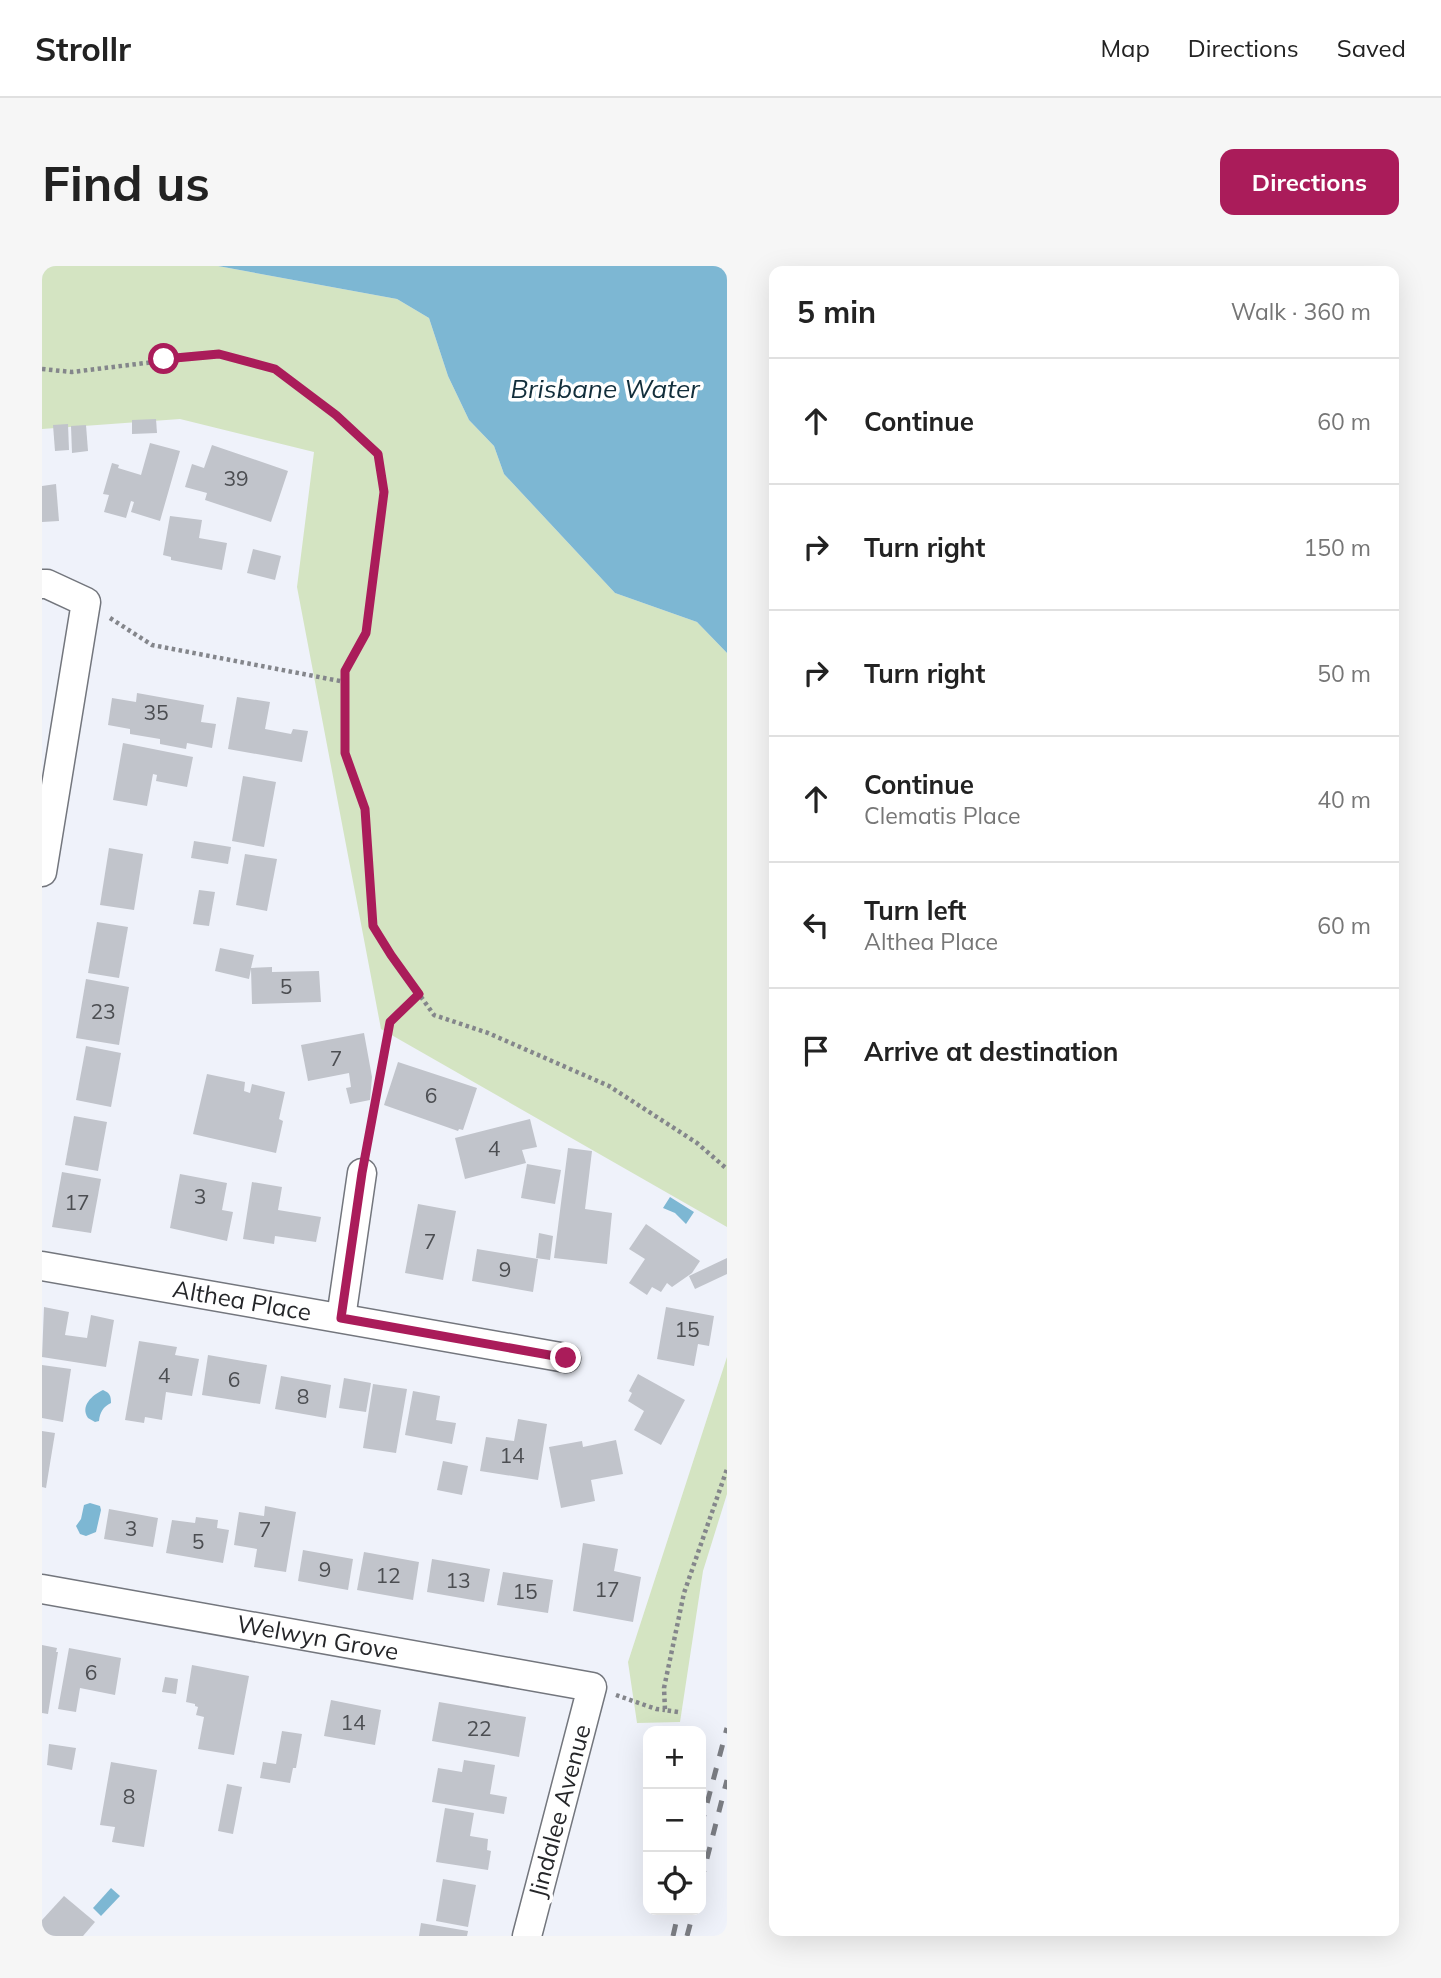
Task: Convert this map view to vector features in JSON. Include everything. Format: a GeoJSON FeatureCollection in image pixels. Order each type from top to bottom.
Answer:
{"type":"FeatureCollection","features":[{"type":"Feature","properties":{"kind":"street"},"geometry":{"type":"LineString","coordinates":[[42,584],[86,602],[42,872]]}},
{"type":"Feature","properties":{"kind":"street"},"geometry":{"type":"LineString","coordinates":[[341,1318],[362,1173]]}},
{"type":"Feature","properties":{"kind":"street","name":"Althea Place"},"geometry":{"type":"LineString","coordinates":[[42,1266],[566,1358]]}},
{"type":"Feature","properties":{"kind":"street","name":"Welwyn Grove"},"geometry":{"type":"LineString","coordinates":[[42,1589],[592,1687]]}},
{"type":"Feature","properties":{"kind":"street","name":"Jindalee Avenue"},"geometry":{"type":"LineString","coordinates":[[527,1936],[592,1687]]}},
{"type":"Feature","properties":{"kind":"path"},"geometry":{"type":"LineString","coordinates":[[42,369],[72,372],[219,354],[275,369],[336,415],[378,454],[384,492],[366,633],[345,671],[345,753],[365,809],[373,926],[435,1015],[488,1033],[609,1086],[696,1143],[727,1169]]}},
{"type":"Feature","properties":{"kind":"path"},"geometry":{"type":"LineString","coordinates":[[86,602],[152,645],[345,682]]}},
{"type":"Feature","properties":{"kind":"path"},"geometry":{"type":"LineString","coordinates":[[362,1173],[390,1022],[419,994]]}},
{"type":"Feature","properties":{"kind":"path"},"geometry":{"type":"LineString","coordinates":[[665,1710],[664,1688],[684,1593],[727,1469]]}},
{"type":"Feature","properties":{"kind":"path"},"geometry":{"type":"LineString","coordinates":[[592,1687],[656,1709],[678,1712]]}},
{"type":"Feature","properties":{"kind":"green space"},"geometry":{"type":"Polygon","coordinates":[[[42,266],[218,266],[397,299],[429,318],[448,376],[469,420],[494,446],[504,474],[615,593],[697,622],[727,653],[727,1227],[381,1029],[297,587],[314,452],[180,419],[42,429],[42,266]]]}},
{"type":"Feature","properties":{"kind":"green space"},"geometry":{"type":"Polygon","coordinates":[[[727,1357],[727,1494],[703,1571],[680,1722],[637,1723],[628,1662],[727,1357]]]}},
{"type":"Feature","properties":{"kind":"water","name":"Brisbane Water"},"geometry":{"type":"Polygon","coordinates":[[[218,266],[727,266],[727,653],[697,622],[615,593],[504,474],[494,446],[469,420],[448,376],[429,318],[397,299],[218,266]]]}},
{"type":"Feature","properties":{"kind":"water"},"geometry":{"type":"Polygon","coordinates":[[[670,1197],[694,1212],[686,1224],[675,1213],[663,1208],[670,1197]]]}},
{"type":"Feature","properties":{"kind":"water"},"geometry":{"type":"Polygon","coordinates":[[[103,1390],[110,1395],[111,1403],[102,1410],[99,1421],[95,1422],[88,1418],[86,1405],[103,1390]]]}},
{"type":"Feature","properties":{"kind":"water"},"geometry":{"type":"Polygon","coordinates":[[[90,1503],[100,1506],[101,1510],[96,1532],[86,1536],[80,1534],[76,1526],[81,1519],[84,1505],[90,1503]]]}},
{"type":"Feature","properties":{"kind":"water"},"geometry":{"type":"Polygon","coordinates":[[[111,1888],[120,1896],[101,1916],[93,1908],[111,1888]]]}},
{"type":"Feature","properties":{"kind":"building"},"geometry":{"type":"Polygon","coordinates":[[[156,419],[157,433],[132,434],[132,420],[156,419]]]}},
{"type":"Feature","properties":{"kind":"building"},"geometry":{"type":"Polygon","coordinates":[[[68,424],[69,450],[55,451],[53,425],[68,424]]]}},
{"type":"Feature","properties":{"kind":"building"},"geometry":{"type":"Polygon","coordinates":[[[86,425],[88,451],[72,453],[71,426],[86,425]]]}},
{"type":"Feature","properties":{"kind":"building"},"geometry":{"type":"Polygon","coordinates":[[[150,443],[180,451],[160,521],[131,512],[134,502],[131,501],[126,518],[104,512],[109,495],[103,494],[112,463],[119,465],[118,468],[141,475],[150,443]]]}},
{"type":"Feature","properties":{"kind":"building"},"geometry":{"type":"Polygon","coordinates":[[[212,445],[288,471],[271,522],[205,500],[207,493],[185,487],[192,464],[204,468],[212,445]]]}},
{"type":"Feature","properties":{"kind":"building"},"geometry":{"type":"Polygon","coordinates":[[[56,484],[59,521],[42,522],[42,486],[56,484]]]}},
{"type":"Feature","properties":{"kind":"building"},"geometry":{"type":"Polygon","coordinates":[[[170,516],[202,520],[199,538],[227,543],[222,570],[171,560],[171,557],[163,555],[170,516]]]}},
{"type":"Feature","properties":{"kind":"building"},"geometry":{"type":"Polygon","coordinates":[[[253,549],[281,556],[275,580],[247,573],[253,549]]]}},
{"type":"Feature","properties":{"kind":"building"},"geometry":{"type":"Polygon","coordinates":[[[137,693],[204,705],[201,722],[216,724],[212,748],[187,743],[186,749],[160,744],[160,739],[130,734],[130,729],[108,725],[112,698],[136,702],[137,693]]]}},
{"type":"Feature","properties":{"kind":"building"},"geometry":{"type":"Polygon","coordinates":[[[237,697],[270,702],[265,729],[291,734],[293,729],[308,731],[302,762],[228,749],[237,697]]]}},
{"type":"Feature","properties":{"kind":"building"},"geometry":{"type":"Polygon","coordinates":[[[123,743],[193,757],[187,787],[156,781],[157,775],[153,774],[147,806],[113,800],[123,743]]]}},
{"type":"Feature","properties":{"kind":"building"},"geometry":{"type":"Polygon","coordinates":[[[243,776],[276,782],[264,847],[232,841],[243,776]]]}},
{"type":"Feature","properties":{"kind":"building"},"geometry":{"type":"Polygon","coordinates":[[[194,841],[231,847],[228,864],[191,858],[194,841]]]}},
{"type":"Feature","properties":{"kind":"building"},"geometry":{"type":"Polygon","coordinates":[[[109,848],[143,854],[134,910],[100,905],[109,848]]]}},
{"type":"Feature","properties":{"kind":"building"},"geometry":{"type":"Polygon","coordinates":[[[245,854],[277,859],[267,911],[236,905],[245,854]]]}},
{"type":"Feature","properties":{"kind":"building"},"geometry":{"type":"Polygon","coordinates":[[[199,890],[215,892],[209,926],[193,924],[199,890]]]}},
{"type":"Feature","properties":{"kind":"building"},"geometry":{"type":"Polygon","coordinates":[[[97,922],[128,927],[119,978],[88,973],[97,922]]]}},
{"type":"Feature","properties":{"kind":"building"},"geometry":{"type":"Polygon","coordinates":[[[220,948],[254,955],[251,968],[272,967],[272,972],[319,971],[321,1002],[252,1004],[251,969],[249,979],[215,971],[220,948]]]}},
{"type":"Feature","properties":{"kind":"building"},"geometry":{"type":"Polygon","coordinates":[[[86,979],[129,987],[119,1045],[76,1038],[86,979]]]}},
{"type":"Feature","properties":{"kind":"building"},"geometry":{"type":"Polygon","coordinates":[[[364,1033],[372,1077],[370,1100],[350,1104],[346,1088],[351,1087],[349,1073],[308,1081],[301,1045],[364,1033]]]}},
{"type":"Feature","properties":{"kind":"building"},"geometry":{"type":"Polygon","coordinates":[[[86,1046],[121,1053],[111,1107],[76,1100],[86,1046]]]}},
{"type":"Feature","properties":{"kind":"building"},"geometry":{"type":"Polygon","coordinates":[[[398,1062],[477,1088],[463,1130],[458,1131],[384,1105],[398,1062]]]}},
{"type":"Feature","properties":{"kind":"building"},"geometry":{"type":"Polygon","coordinates":[[[207,1074],[245,1082],[244,1091],[250,1093],[252,1084],[285,1092],[279,1119],[283,1121],[276,1153],[193,1134],[207,1074]]]}},
{"type":"Feature","properties":{"kind":"building"},"geometry":{"type":"Polygon","coordinates":[[[74,1116],[107,1122],[98,1171],[65,1165],[74,1116]]]}},
{"type":"Feature","properties":{"kind":"building"},"geometry":{"type":"Polygon","coordinates":[[[530,1119],[537,1147],[522,1150],[526,1163],[465,1179],[455,1138],[530,1119]]]}},
{"type":"Feature","properties":{"kind":"building"},"geometry":{"type":"Polygon","coordinates":[[[568,1148],[592,1151],[585,1209],[612,1213],[607,1264],[554,1258],[568,1148]]]}},
{"type":"Feature","properties":{"kind":"building"},"geometry":{"type":"Polygon","coordinates":[[[527,1164],[561,1170],[555,1204],[521,1198],[527,1164]]]}},
{"type":"Feature","properties":{"kind":"building"},"geometry":{"type":"Polygon","coordinates":[[[62,1172],[101,1179],[91,1233],[52,1227],[62,1172]]]}},
{"type":"Feature","properties":{"kind":"building"},"geometry":{"type":"Polygon","coordinates":[[[180,1174],[227,1183],[222,1210],[233,1212],[227,1241],[170,1228],[180,1174]]]}},
{"type":"Feature","properties":{"kind":"building"},"geometry":{"type":"Polygon","coordinates":[[[252,1182],[282,1187],[278,1210],[321,1217],[316,1242],[275,1236],[274,1244],[243,1239],[252,1182]]]}},
{"type":"Feature","properties":{"kind":"building"},"geometry":{"type":"Polygon","coordinates":[[[418,1204],[456,1211],[443,1280],[405,1273],[418,1204]]]}},
{"type":"Feature","properties":{"kind":"building"},"geometry":{"type":"Polygon","coordinates":[[[646,1224],[700,1261],[692,1273],[672,1287],[667,1283],[661,1292],[652,1287],[647,1295],[629,1283],[645,1259],[629,1249],[646,1224]]]}},
{"type":"Feature","properties":{"kind":"building"},"geometry":{"type":"Polygon","coordinates":[[[539,1233],[553,1236],[550,1260],[536,1258],[539,1233]]]}},
{"type":"Feature","properties":{"kind":"building"},"geometry":{"type":"Polygon","coordinates":[[[477,1249],[538,1259],[533,1292],[472,1281],[477,1249]]]}},
{"type":"Feature","properties":{"kind":"building"},"geometry":{"type":"Polygon","coordinates":[[[727,1258],[727,1274],[695,1289],[689,1276],[727,1258]]]}},
{"type":"Feature","properties":{"kind":"building"},"geometry":{"type":"Polygon","coordinates":[[[44,1307],[69,1312],[65,1335],[87,1338],[91,1315],[114,1320],[106,1367],[42,1357],[44,1307]]]}},
{"type":"Feature","properties":{"kind":"building"},"geometry":{"type":"Polygon","coordinates":[[[666,1307],[714,1316],[709,1346],[698,1344],[694,1366],[657,1359],[666,1307]]]}},
{"type":"Feature","properties":{"kind":"building"},"geometry":{"type":"Polygon","coordinates":[[[139,1341],[177,1347],[175,1355],[199,1359],[192,1396],[166,1392],[162,1420],[145,1417],[144,1423],[125,1420],[139,1341]]]}},
{"type":"Feature","properties":{"kind":"building"},"geometry":{"type":"Polygon","coordinates":[[[208,1355],[267,1365],[260,1404],[202,1395],[208,1355]]]}},
{"type":"Feature","properties":{"kind":"building"},"geometry":{"type":"Polygon","coordinates":[[[42,1365],[71,1369],[63,1422],[42,1418],[42,1365]]]}},
{"type":"Feature","properties":{"kind":"building"},"geometry":{"type":"Polygon","coordinates":[[[638,1374],[685,1400],[661,1445],[634,1430],[644,1411],[628,1401],[632,1393],[629,1391],[638,1374]]]}},
{"type":"Feature","properties":{"kind":"building"},"geometry":{"type":"Polygon","coordinates":[[[281,1376],[331,1385],[326,1418],[275,1409],[281,1376]]]}},
{"type":"Feature","properties":{"kind":"building"},"geometry":{"type":"Polygon","coordinates":[[[344,1378],[371,1383],[366,1412],[339,1408],[344,1378]]]}},
{"type":"Feature","properties":{"kind":"building"},"geometry":{"type":"Polygon","coordinates":[[[373,1384],[407,1389],[396,1453],[363,1448],[373,1384]]]}},
{"type":"Feature","properties":{"kind":"building"},"geometry":{"type":"Polygon","coordinates":[[[413,1391],[440,1396],[436,1420],[456,1423],[452,1444],[405,1435],[413,1391]]]}},
{"type":"Feature","properties":{"kind":"building"},"geometry":{"type":"Polygon","coordinates":[[[518,1419],[547,1424],[538,1480],[480,1471],[486,1437],[514,1441],[518,1419]]]}},
{"type":"Feature","properties":{"kind":"building"},"geometry":{"type":"Polygon","coordinates":[[[42,1431],[55,1433],[46,1488],[42,1487],[42,1431]]]}},
{"type":"Feature","properties":{"kind":"building"},"geometry":{"type":"Polygon","coordinates":[[[616,1440],[623,1474],[591,1480],[595,1501],[561,1508],[549,1447],[582,1441],[583,1447],[616,1440]]]}},
{"type":"Feature","properties":{"kind":"building"},"geometry":{"type":"Polygon","coordinates":[[[443,1461],[468,1466],[462,1495],[437,1490],[443,1461]]]}},
{"type":"Feature","properties":{"kind":"building"},"geometry":{"type":"Polygon","coordinates":[[[265,1506],[296,1512],[286,1572],[254,1567],[257,1549],[234,1545],[239,1512],[264,1516],[265,1506]]]}},
{"type":"Feature","properties":{"kind":"building"},"geometry":{"type":"Polygon","coordinates":[[[109,1509],[158,1518],[153,1547],[104,1539],[109,1509]]]}},
{"type":"Feature","properties":{"kind":"building"},"geometry":{"type":"Polygon","coordinates":[[[196,1517],[218,1520],[217,1528],[229,1530],[223,1563],[166,1553],[172,1520],[195,1523],[196,1517]]]}},
{"type":"Feature","properties":{"kind":"building"},"geometry":{"type":"Polygon","coordinates":[[[583,1543],[618,1549],[614,1571],[641,1577],[633,1622],[573,1611],[583,1543]]]}},
{"type":"Feature","properties":{"kind":"building"},"geometry":{"type":"Polygon","coordinates":[[[303,1550],[353,1559],[348,1590],[298,1581],[303,1550]]]}},
{"type":"Feature","properties":{"kind":"building"},"geometry":{"type":"Polygon","coordinates":[[[364,1552],[419,1562],[413,1600],[357,1590],[364,1552]]]}},
{"type":"Feature","properties":{"kind":"building"},"geometry":{"type":"Polygon","coordinates":[[[432,1559],[490,1569],[484,1602],[427,1592],[432,1559]]]}},
{"type":"Feature","properties":{"kind":"building"},"geometry":{"type":"Polygon","coordinates":[[[503,1572],[553,1580],[548,1613],[497,1605],[503,1572]]]}},
{"type":"Feature","properties":{"kind":"building"},"geometry":{"type":"Polygon","coordinates":[[[42,1645],[57,1648],[58,1652],[48,1714],[42,1713],[42,1645]]]}},
{"type":"Feature","properties":{"kind":"building"},"geometry":{"type":"Polygon","coordinates":[[[69,1648],[121,1658],[115,1695],[80,1688],[76,1712],[58,1709],[69,1648]]]}},
{"type":"Feature","properties":{"kind":"building"},"geometry":{"type":"Polygon","coordinates":[[[192,1665],[249,1676],[234,1755],[198,1749],[204,1717],[196,1715],[198,1707],[195,1704],[186,1702],[192,1665]]]}},
{"type":"Feature","properties":{"kind":"building"},"geometry":{"type":"Polygon","coordinates":[[[165,1677],[178,1679],[176,1694],[162,1692],[165,1677]]]}},
{"type":"Feature","properties":{"kind":"building"},"geometry":{"type":"Polygon","coordinates":[[[331,1700],[381,1710],[375,1745],[324,1736],[331,1700]]]}},
{"type":"Feature","properties":{"kind":"building"},"geometry":{"type":"Polygon","coordinates":[[[439,1702],[526,1717],[519,1757],[432,1741],[439,1702]]]}},
{"type":"Feature","properties":{"kind":"building"},"geometry":{"type":"Polygon","coordinates":[[[282,1731],[302,1734],[296,1768],[293,1768],[290,1783],[260,1778],[263,1762],[276,1764],[282,1731]]]}},
{"type":"Feature","properties":{"kind":"building"},"geometry":{"type":"Polygon","coordinates":[[[49,1744],[76,1748],[72,1770],[47,1765],[49,1744]]]}},
{"type":"Feature","properties":{"kind":"building"},"geometry":{"type":"Polygon","coordinates":[[[464,1760],[495,1765],[490,1794],[507,1797],[504,1814],[432,1802],[438,1768],[462,1772],[464,1760]]]}},
{"type":"Feature","properties":{"kind":"building"},"geometry":{"type":"Polygon","coordinates":[[[111,1762],[157,1770],[144,1847],[112,1842],[115,1827],[100,1825],[111,1762]]]}},
{"type":"Feature","properties":{"kind":"building"},"geometry":{"type":"Polygon","coordinates":[[[227,1784],[242,1787],[233,1834],[218,1831],[227,1784]]]}},
{"type":"Feature","properties":{"kind":"building"},"geometry":{"type":"Polygon","coordinates":[[[445,1808],[474,1813],[470,1836],[488,1839],[487,1850],[491,1851],[488,1870],[436,1862],[445,1808]]]}},
{"type":"Feature","properties":{"kind":"building"},"geometry":{"type":"Polygon","coordinates":[[[443,1879],[476,1885],[468,1927],[436,1921],[443,1879]]]}},
{"type":"Feature","properties":{"kind":"building"},"geometry":{"type":"Polygon","coordinates":[[[64,1896],[95,1922],[83,1936],[42,1936],[42,1920],[64,1896]]]}},
{"type":"Feature","properties":{"kind":"building"},"geometry":{"type":"Polygon","coordinates":[[[421,1923],[468,1931],[467,1936],[419,1936],[421,1923]]]}},
{"type":"Feature","properties":{"kind":"railway"},"geometry":{"type":"LineString","coordinates":[[706,1807],[727,1728]]}},
{"type":"Feature","properties":{"kind":"railway"},"geometry":{"type":"LineString","coordinates":[[706,1862],[727,1780]]}},
{"type":"Feature","properties":{"kind":"railway"},"geometry":{"type":"LineString","coordinates":[[673,1936],[678,1915]]}},
{"type":"Feature","properties":{"kind":"railway"},"geometry":{"type":"LineString","coordinates":[[687,1936],[693,1915]]}},
{"type":"Feature","properties":{"kind":"route"},"geometry":{"type":"LineString","coordinates":[[164,359],[219,354],[275,369],[336,415],[378,454],[384,492],[366,633],[345,671],[345,753],[365,809],[373,926],[419,994],[390,1022],[362,1173],[341,1318],[566,1358]]}}]}
